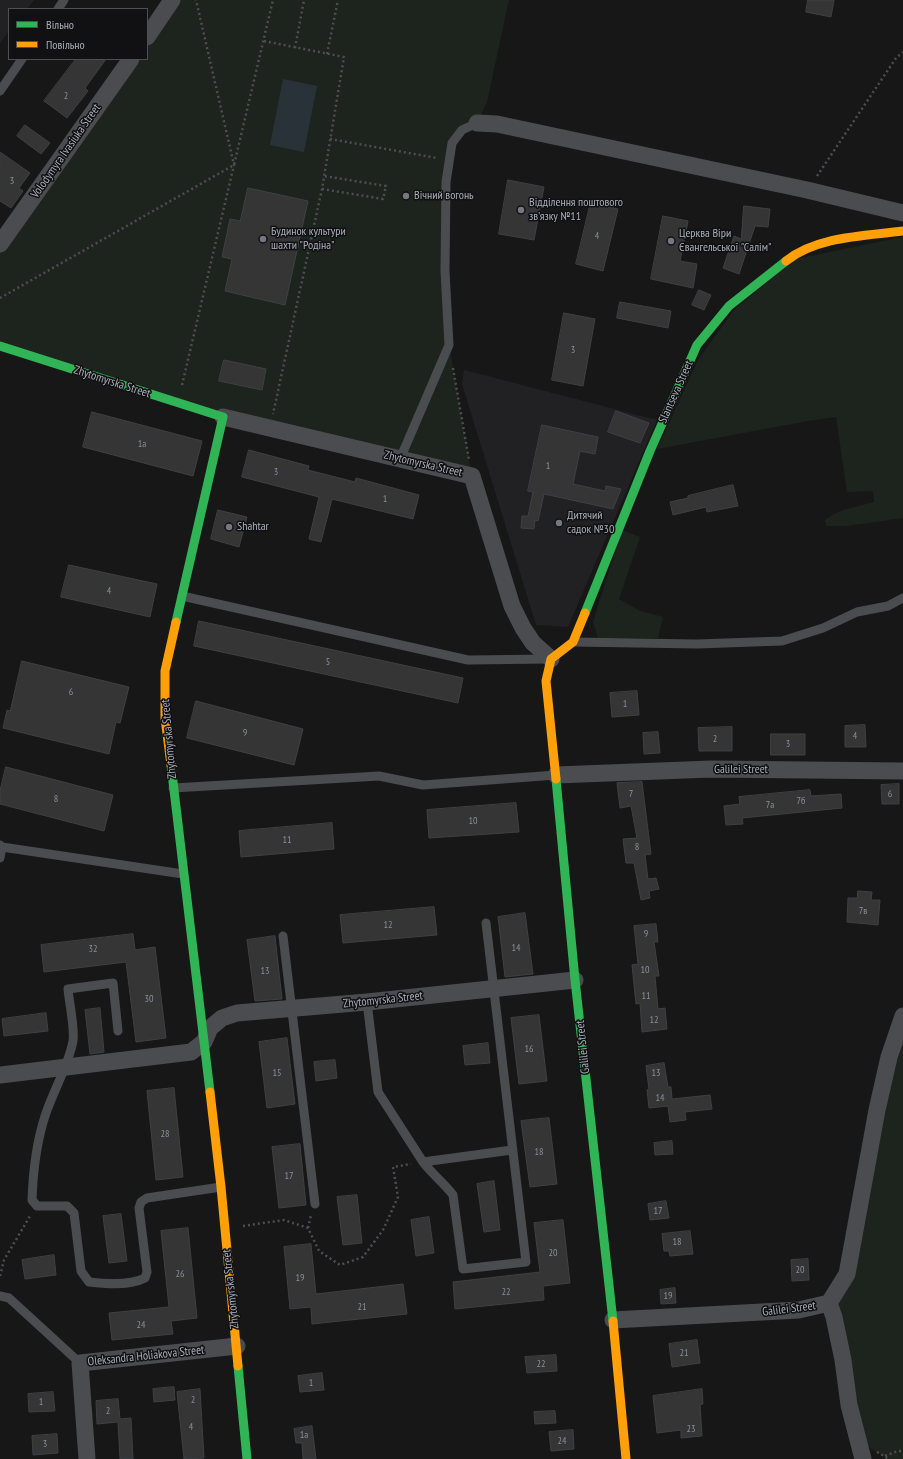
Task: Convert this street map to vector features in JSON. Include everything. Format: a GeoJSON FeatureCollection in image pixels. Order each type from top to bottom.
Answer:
{"type":"FeatureCollection","features":[{"type":"Feature","properties":{"kind":"street"},"geometry":{"type":"LineString","coordinates":[[148,36],[172,0]]}},
{"type":"Feature","properties":{"kind":"street","name":"Volodymyra Ivasiuka Street"},"geometry":{"type":"LineString","coordinates":[[0,244],[130,60]]}},
{"type":"Feature","properties":{"kind":"street"},"geometry":{"type":"LineString","coordinates":[[477,123],[497,124],[807,190],[903,213]]}},
{"type":"Feature","properties":{"kind":"street","name":"Slantseva Street"},"geometry":{"type":"LineString","coordinates":[[573,642],[650,451],[697,345],[729,306],[793,255],[806,248],[903,231]]}},
{"type":"Feature","properties":{"kind":"street","name":"Zhytomyrska Street"},"geometry":{"type":"LineString","coordinates":[[0,346],[223,417],[472,476],[512,606],[522,628],[533,643],[551,659]]}},
{"type":"Feature","properties":{"kind":"street","name":"Zhytomyrska Street"},"geometry":{"type":"LineString","coordinates":[[223,417],[165,671],[165,718],[221,1187],[247,1459]]}},
{"type":"Feature","properties":{"kind":"street"},"geometry":{"type":"LineString","coordinates":[[551,659],[573,642]]}},
{"type":"Feature","properties":{"kind":"street","name":"Galilei Street"},"geometry":{"type":"LineString","coordinates":[[551,659],[546,682],[575,980],[613,1320],[626,1459]]}},
{"type":"Feature","properties":{"kind":"street","name":"Galilei Street"},"geometry":{"type":"LineString","coordinates":[[556,775],[711,769],[903,771]]}},
{"type":"Feature","properties":{"kind":"street","name":"Zhytomyrska Street"},"geometry":{"type":"LineString","coordinates":[[0,1075],[191,1052],[204,1042],[210,1028],[222,1018],[237,1014],[575,980]]}},
{"type":"Feature","properties":{"kind":"street"},"geometry":{"type":"LineString","coordinates":[[829,1303],[847,1274],[877,1110],[889,1057],[903,1016]]}},
{"type":"Feature","properties":{"kind":"street","name":"Galilei Street"},"geometry":{"type":"LineString","coordinates":[[613,1320],[799,1310],[829,1303],[834,1317],[843,1360],[849,1405],[863,1459]]}},
{"type":"Feature","properties":{"kind":"street","name":"Oleksandra Holiakova Street"},"geometry":{"type":"LineString","coordinates":[[87,1459],[80,1363],[237,1346]]}},
{"type":"Feature","properties":{"kind":"lane"},"geometry":{"type":"LineString","coordinates":[[0,91],[21,60]]}},
{"type":"Feature","properties":{"kind":"lane"},"geometry":{"type":"LineString","coordinates":[[400,459],[449,344],[445,271],[446,182],[452,143],[462,130],[477,123]]}},
{"type":"Feature","properties":{"kind":"lane"},"geometry":{"type":"LineString","coordinates":[[182,596],[468,660],[551,659]]}},
{"type":"Feature","properties":{"kind":"lane"},"geometry":{"type":"LineString","coordinates":[[573,642],[697,644],[782,641],[823,628],[857,612],[888,606],[903,598]]}},
{"type":"Feature","properties":{"kind":"lane"},"geometry":{"type":"LineString","coordinates":[[173,788],[379,776],[423,785],[556,775]]}},
{"type":"Feature","properties":{"kind":"lane"},"geometry":{"type":"LineString","coordinates":[[0,858],[1,846],[184,875]]}},
{"type":"Feature","properties":{"kind":"lane"},"geometry":{"type":"LineString","coordinates":[[367,1002],[378,1092],[423,1162],[453,1195],[463,1270],[526,1262],[486,923]]}},
{"type":"Feature","properties":{"kind":"lane"},"geometry":{"type":"LineString","coordinates":[[283,936],[290,1009],[315,1204]]}},
{"type":"Feature","properties":{"kind":"lane"},"geometry":{"type":"LineString","coordinates":[[118,1031],[113,983],[68,988],[73,1040],[64,1068],[45,1116],[34,1159],[32,1200],[37,1206],[67,1206],[74,1213],[82,1271],[89,1282],[104,1284],[137,1282],[145,1278],[147,1272],[139,1208],[141,1202],[147,1198],[221,1187]]}},
{"type":"Feature","properties":{"kind":"lane"},"geometry":{"type":"LineString","coordinates":[[423,1162],[512,1150]]}},
{"type":"Feature","properties":{"kind":"lane"},"geometry":{"type":"LineString","coordinates":[[0,1296],[9,1298],[80,1363]]}},
{"type":"Feature","properties":{"kind":"path"},"geometry":{"type":"LineString","coordinates":[[196,0],[234,165]]}},
{"type":"Feature","properties":{"kind":"path"},"geometry":{"type":"LineString","coordinates":[[178,403],[273,0]]}},
{"type":"Feature","properties":{"kind":"path"},"geometry":{"type":"LineString","coordinates":[[295,48],[304,0]]}},
{"type":"Feature","properties":{"kind":"path"},"geometry":{"type":"LineString","coordinates":[[327,54],[338,0]]}},
{"type":"Feature","properties":{"kind":"path"},"geometry":{"type":"LineString","coordinates":[[264,42],[344,57],[322,189],[269,428]]}},
{"type":"Feature","properties":{"kind":"path"},"geometry":{"type":"LineString","coordinates":[[807,190],[896,58],[903,52]]}},
{"type":"Feature","properties":{"kind":"path"},"geometry":{"type":"LineString","coordinates":[[330,139],[450,160]]}},
{"type":"Feature","properties":{"kind":"path"},"geometry":{"type":"LineString","coordinates":[[0,298],[234,165]]}},
{"type":"Feature","properties":{"kind":"path"},"geometry":{"type":"LineString","coordinates":[[322,189],[383,199],[386,186],[324,176]]}},
{"type":"Feature","properties":{"kind":"path"},"geometry":{"type":"LineString","coordinates":[[449,344],[472,476]]}},
{"type":"Feature","properties":{"kind":"path"},"geometry":{"type":"LineString","coordinates":[[225,1228],[284,1220],[308,1228],[319,1251],[340,1264],[363,1257],[383,1230],[398,1197],[393,1167],[423,1162]]}},
{"type":"Feature","properties":{"kind":"path"},"geometry":{"type":"LineString","coordinates":[[0,1276],[4,1260],[23,1226],[37,1206]]}},
{"type":"Feature","properties":{"kind":"path"},"geometry":{"type":"LineString","coordinates":[[885,1456],[898,1451],[903,1451]]}},
{"type":"Feature","properties":{"kind":"shaded area"},"geometry":{"type":"Polygon","coordinates":[[[0,0],[34,0],[28,8],[8,8],[8,32],[0,43],[0,0]]]}},
{"type":"Feature","properties":{"kind":"shaded area"},"geometry":{"type":"Polygon","coordinates":[[[172,0],[509,0],[487,102],[477,123],[452,143],[446,182],[449,345],[472,476],[223,417],[0,346],[0,244],[130,60],[148,60],[148,36],[172,0]]]}},
{"type":"Feature","properties":{"kind":"shaded area"},"geometry":{"type":"Polygon","coordinates":[[[283,79],[317,86],[304,152],[270,145],[283,79]]]}},
{"type":"Feature","properties":{"kind":"shaded area"},"geometry":{"type":"Polygon","coordinates":[[[903,237],[903,518],[847,526],[826,526],[825,520],[832,515],[843,510],[874,502],[873,491],[847,492],[836,417],[657,449],[698,360],[734,310],[795,259],[903,237]]]}},
{"type":"Feature","properties":{"kind":"shaded area","name":"Дитячий садок №30"},"geometry":{"type":"Polygon","coordinates":[[[464,370],[657,420],[568,627],[536,625],[462,384],[464,370]]]}},
{"type":"Feature","properties":{"kind":"shaded area"},"geometry":{"type":"Polygon","coordinates":[[[622,530],[640,537],[619,599],[640,611],[663,617],[658,638],[598,638],[593,622],[622,530]]]}},
{"type":"Feature","properties":{"kind":"shaded area"},"geometry":{"type":"Polygon","coordinates":[[[903,1016],[903,1459],[889,1459],[860,1442],[834,1317],[903,1016]]]}},
{"type":"Feature","properties":{"kind":"building"},"geometry":{"type":"Polygon","coordinates":[[[808,0],[834,0],[831,17],[806,12],[808,0]]]}},
{"type":"Feature","properties":{"kind":"building"},"geometry":{"type":"Polygon","coordinates":[[[75,60],[105,60],[85,88],[88,91],[67,118],[44,101],[75,60]]]}},
{"type":"Feature","properties":{"kind":"building"},"geometry":{"type":"Polygon","coordinates":[[[25,125],[50,143],[41,154],[17,136],[25,125]]]}},
{"type":"Feature","properties":{"kind":"building"},"geometry":{"type":"Polygon","coordinates":[[[0,152],[30,173],[19,188],[23,191],[11,208],[0,201],[0,152]]]}},
{"type":"Feature","properties":{"kind":"building","name":"Відділення поштового зв'язку №11"},"geometry":{"type":"Polygon","coordinates":[[[508,180],[544,187],[534,240],[499,234],[508,180]]]}},
{"type":"Feature","properties":{"kind":"building","name":"Будинок культури шахти \"Родіна\""},"geometry":{"type":"Polygon","coordinates":[[[248,188],[308,201],[285,305],[225,291],[232,259],[222,257],[230,219],[240,221],[248,188]]]}},
{"type":"Feature","properties":{"kind":"building"},"geometry":{"type":"Polygon","coordinates":[[[591,202],[618,209],[603,271],[576,264],[591,202]]]}},
{"type":"Feature","properties":{"kind":"building"},"geometry":{"type":"Polygon","coordinates":[[[744,206],[770,209],[768,227],[755,226],[739,274],[723,268],[734,236],[741,239],[744,206]]]}},
{"type":"Feature","properties":{"kind":"building","name":"Церква Віри Євангельської \"Салім\""},"geometry":{"type":"Polygon","coordinates":[[[663,216],[688,221],[680,261],[697,264],[693,288],[651,279],[663,216]]]}},
{"type":"Feature","properties":{"kind":"building"},"geometry":{"type":"Polygon","coordinates":[[[699,290],[711,295],[704,310],[692,305],[699,290]]]}},
{"type":"Feature","properties":{"kind":"building"},"geometry":{"type":"Polygon","coordinates":[[[620,302],[671,311],[668,328],[617,318],[620,302]]]}},
{"type":"Feature","properties":{"kind":"building"},"geometry":{"type":"Polygon","coordinates":[[[564,313],[595,319],[583,386],[552,380],[564,313]]]}},
{"type":"Feature","properties":{"kind":"building"},"geometry":{"type":"Polygon","coordinates":[[[224,360],[266,369],[262,390],[219,381],[224,360]]]}},
{"type":"Feature","properties":{"kind":"building"},"geometry":{"type":"Polygon","coordinates":[[[616,411],[649,423],[640,443],[608,432],[616,411]]]}},
{"type":"Feature","properties":{"kind":"building"},"geometry":{"type":"Polygon","coordinates":[[[92,412],[202,441],[193,476],[83,447],[92,412]]]}},
{"type":"Feature","properties":{"kind":"building"},"geometry":{"type":"Polygon","coordinates":[[[542,425],[598,437],[595,454],[580,451],[573,484],[605,491],[606,486],[621,489],[613,509],[544,494],[538,521],[535,520],[534,529],[521,528],[522,516],[528,516],[533,492],[528,491],[542,425]]]}},
{"type":"Feature","properties":{"kind":"building"},"geometry":{"type":"Polygon","coordinates":[[[249,450],[309,466],[308,470],[355,482],[356,478],[419,495],[413,519],[332,499],[321,542],[309,539],[319,497],[242,477],[249,450]]]}},
{"type":"Feature","properties":{"kind":"building"},"geometry":{"type":"Polygon","coordinates":[[[733,485],[738,506],[707,512],[706,507],[673,515],[670,502],[733,485]]]}},
{"type":"Feature","properties":{"kind":"building"},"geometry":{"type":"Polygon","coordinates":[[[218,510],[247,517],[239,547],[211,539],[218,510]]]}},
{"type":"Feature","properties":{"kind":"building"},"geometry":{"type":"Polygon","coordinates":[[[69,565],[157,584],[150,617],[61,597],[69,565]]]}},
{"type":"Feature","properties":{"kind":"building"},"geometry":{"type":"Polygon","coordinates":[[[199,621],[463,678],[458,703],[194,646],[199,621]]]}},
{"type":"Feature","properties":{"kind":"building"},"geometry":{"type":"Polygon","coordinates":[[[22,661],[129,687],[120,723],[116,722],[109,754],[3,728],[7,710],[10,711],[22,661]]]}},
{"type":"Feature","properties":{"kind":"building"},"geometry":{"type":"Polygon","coordinates":[[[637,691],[639,715],[612,717],[610,693],[637,691]]]}},
{"type":"Feature","properties":{"kind":"building"},"geometry":{"type":"Polygon","coordinates":[[[196,701],[303,729],[294,765],[187,738],[196,701]]]}},
{"type":"Feature","properties":{"kind":"building"},"geometry":{"type":"Polygon","coordinates":[[[865,725],[866,747],[845,747],[845,726],[865,725]]]}},
{"type":"Feature","properties":{"kind":"building"},"geometry":{"type":"Polygon","coordinates":[[[732,727],[732,751],[699,751],[698,728],[732,727]]]}},
{"type":"Feature","properties":{"kind":"building"},"geometry":{"type":"Polygon","coordinates":[[[658,732],[660,753],[644,754],[643,733],[658,732]]]}},
{"type":"Feature","properties":{"kind":"building"},"geometry":{"type":"Polygon","coordinates":[[[771,734],[805,734],[805,755],[771,755],[771,734]]]}},
{"type":"Feature","properties":{"kind":"building"},"geometry":{"type":"Polygon","coordinates":[[[6,767],[113,795],[104,831],[0,804],[0,791],[6,767]]]}},
{"type":"Feature","properties":{"kind":"building"},"geometry":{"type":"Polygon","coordinates":[[[642,782],[651,854],[645,855],[648,879],[656,878],[659,889],[649,891],[650,898],[641,900],[634,863],[626,863],[623,839],[637,838],[631,806],[620,808],[617,783],[642,782]]]}},
{"type":"Feature","properties":{"kind":"building"},"geometry":{"type":"Polygon","coordinates":[[[899,784],[899,804],[882,804],[881,785],[899,784]]]}},
{"type":"Feature","properties":{"kind":"building"},"geometry":{"type":"Polygon","coordinates":[[[810,790],[811,796],[841,794],[842,808],[742,818],[743,824],[726,825],[724,806],[740,804],[739,797],[810,790]]]}},
{"type":"Feature","properties":{"kind":"building"},"geometry":{"type":"Polygon","coordinates":[[[516,803],[519,832],[429,838],[427,810],[516,803]]]}},
{"type":"Feature","properties":{"kind":"building"},"geometry":{"type":"Polygon","coordinates":[[[332,823],[334,849],[241,857],[239,831],[332,823]]]}},
{"type":"Feature","properties":{"kind":"building"},"geometry":{"type":"Polygon","coordinates":[[[858,891],[872,892],[871,900],[880,900],[878,925],[847,922],[848,898],[857,898],[858,891]]]}},
{"type":"Feature","properties":{"kind":"building"},"geometry":{"type":"Polygon","coordinates":[[[434,907],[437,935],[343,943],[340,915],[434,907]]]}},
{"type":"Feature","properties":{"kind":"building"},"geometry":{"type":"Polygon","coordinates":[[[525,913],[533,974],[505,977],[498,917],[525,913]]]}},
{"type":"Feature","properties":{"kind":"building"},"geometry":{"type":"Polygon","coordinates":[[[656,924],[658,942],[654,942],[659,976],[655,976],[658,1009],[665,1008],[667,1029],[642,1032],[640,1003],[636,1004],[632,965],[638,964],[634,926],[656,924]]]}},
{"type":"Feature","properties":{"kind":"building"},"geometry":{"type":"Polygon","coordinates":[[[133,934],[135,950],[155,947],[166,1038],[136,1042],[126,962],[44,972],[41,945],[133,934]]]}},
{"type":"Feature","properties":{"kind":"building"},"geometry":{"type":"Polygon","coordinates":[[[275,936],[282,999],[255,1001],[247,940],[275,936]]]}},
{"type":"Feature","properties":{"kind":"building"},"geometry":{"type":"Polygon","coordinates":[[[100,1008],[104,1052],[90,1054],[85,1010],[100,1008]]]}},
{"type":"Feature","properties":{"kind":"building"},"geometry":{"type":"Polygon","coordinates":[[[46,1013],[48,1031],[4,1036],[2,1019],[46,1013]]]}},
{"type":"Feature","properties":{"kind":"building"},"geometry":{"type":"Polygon","coordinates":[[[539,1015],[547,1081],[519,1084],[511,1018],[539,1015]]]}},
{"type":"Feature","properties":{"kind":"building"},"geometry":{"type":"Polygon","coordinates":[[[287,1038],[295,1104],[267,1108],[259,1042],[287,1038]]]}},
{"type":"Feature","properties":{"kind":"building"},"geometry":{"type":"Polygon","coordinates":[[[488,1043],[490,1063],[465,1065],[463,1046],[488,1043]]]}},
{"type":"Feature","properties":{"kind":"building"},"geometry":{"type":"Polygon","coordinates":[[[335,1060],[337,1078],[316,1081],[314,1062],[335,1060]]]}},
{"type":"Feature","properties":{"kind":"building"},"geometry":{"type":"Polygon","coordinates":[[[664,1063],[668,1087],[671,1087],[672,1099],[710,1095],[712,1109],[685,1112],[686,1120],[670,1122],[668,1106],[649,1108],[647,1090],[649,1089],[646,1066],[664,1063]]]}},
{"type":"Feature","properties":{"kind":"building"},"geometry":{"type":"Polygon","coordinates":[[[174,1088],[183,1177],[156,1180],[147,1091],[174,1088]]]}},
{"type":"Feature","properties":{"kind":"building"},"geometry":{"type":"Polygon","coordinates":[[[549,1118],[557,1184],[530,1187],[521,1121],[549,1118]]]}},
{"type":"Feature","properties":{"kind":"building"},"geometry":{"type":"Polygon","coordinates":[[[672,1141],[673,1154],[655,1155],[654,1143],[672,1141]]]}},
{"type":"Feature","properties":{"kind":"building"},"geometry":{"type":"Polygon","coordinates":[[[300,1144],[306,1205],[279,1208],[272,1147],[300,1144]]]}},
{"type":"Feature","properties":{"kind":"building"},"geometry":{"type":"Polygon","coordinates":[[[494,1181],[500,1230],[484,1232],[477,1184],[494,1181]]]}},
{"type":"Feature","properties":{"kind":"building"},"geometry":{"type":"Polygon","coordinates":[[[357,1195],[362,1243],[343,1245],[337,1197],[357,1195]]]}},
{"type":"Feature","properties":{"kind":"building"},"geometry":{"type":"Polygon","coordinates":[[[666,1201],[669,1218],[650,1220],[648,1204],[666,1201]]]}},
{"type":"Feature","properties":{"kind":"building"},"geometry":{"type":"Polygon","coordinates":[[[121,1214],[127,1261],[109,1263],[103,1216],[121,1214]]]}},
{"type":"Feature","properties":{"kind":"building"},"geometry":{"type":"Polygon","coordinates":[[[429,1217],[434,1253],[416,1256],[411,1220],[429,1217]]]}},
{"type":"Feature","properties":{"kind":"building"},"geometry":{"type":"Polygon","coordinates":[[[563,1220],[570,1283],[543,1286],[544,1300],[455,1309],[453,1282],[540,1272],[534,1223],[563,1220]]]}},
{"type":"Feature","properties":{"kind":"building"},"geometry":{"type":"Polygon","coordinates":[[[188,1228],[197,1318],[171,1321],[173,1334],[112,1340],[109,1313],[169,1307],[161,1231],[188,1228]]]}},
{"type":"Feature","properties":{"kind":"building"},"geometry":{"type":"Polygon","coordinates":[[[690,1231],[693,1254],[670,1256],[669,1251],[664,1251],[662,1234],[690,1231]]]}},
{"type":"Feature","properties":{"kind":"building"},"geometry":{"type":"Polygon","coordinates":[[[311,1244],[316,1294],[403,1284],[407,1314],[312,1324],[311,1307],[290,1309],[284,1247],[311,1244]]]}},
{"type":"Feature","properties":{"kind":"building"},"geometry":{"type":"Polygon","coordinates":[[[54,1255],[56,1275],[25,1279],[22,1260],[54,1255]]]}},
{"type":"Feature","properties":{"kind":"building"},"geometry":{"type":"Polygon","coordinates":[[[808,1259],[809,1280],[792,1281],[791,1260],[808,1259]]]}},
{"type":"Feature","properties":{"kind":"building"},"geometry":{"type":"Polygon","coordinates":[[[675,1288],[676,1303],[661,1304],[660,1290],[675,1288]]]}},
{"type":"Feature","properties":{"kind":"building"},"geometry":{"type":"Polygon","coordinates":[[[697,1340],[700,1363],[672,1367],[669,1344],[697,1340]]]}},
{"type":"Feature","properties":{"kind":"building"},"geometry":{"type":"Polygon","coordinates":[[[556,1355],[557,1371],[527,1373],[525,1357],[556,1355]]]}},
{"type":"Feature","properties":{"kind":"building"},"geometry":{"type":"Polygon","coordinates":[[[322,1373],[324,1390],[300,1392],[298,1376],[322,1373]]]}},
{"type":"Feature","properties":{"kind":"building"},"geometry":{"type":"Polygon","coordinates":[[[174,1387],[175,1400],[154,1402],[153,1389],[174,1387]]]}},
{"type":"Feature","properties":{"kind":"building"},"geometry":{"type":"Polygon","coordinates":[[[200,1389],[204,1458],[184,1459],[177,1392],[200,1389]]]}},
{"type":"Feature","properties":{"kind":"building"},"geometry":{"type":"Polygon","coordinates":[[[702,1389],[703,1404],[700,1405],[702,1436],[681,1438],[681,1430],[657,1433],[653,1396],[702,1389]]]}},
{"type":"Feature","properties":{"kind":"building"},"geometry":{"type":"Polygon","coordinates":[[[53,1392],[55,1411],[29,1412],[28,1394],[53,1392]]]}},
{"type":"Feature","properties":{"kind":"building"},"geometry":{"type":"Polygon","coordinates":[[[118,1399],[120,1419],[131,1418],[133,1459],[120,1459],[118,1422],[97,1424],[96,1401],[118,1399]]]}},
{"type":"Feature","properties":{"kind":"building"},"geometry":{"type":"Polygon","coordinates":[[[555,1411],[556,1423],[535,1424],[534,1412],[555,1411]]]}},
{"type":"Feature","properties":{"kind":"building"},"geometry":{"type":"Polygon","coordinates":[[[312,1426],[316,1459],[303,1459],[302,1443],[296,1443],[294,1429],[312,1426]]]}},
{"type":"Feature","properties":{"kind":"building"},"geometry":{"type":"Polygon","coordinates":[[[573,1430],[574,1449],[551,1451],[549,1432],[573,1430]]]}},
{"type":"Feature","properties":{"kind":"building"},"geometry":{"type":"Polygon","coordinates":[[[57,1434],[58,1453],[33,1455],[32,1436],[57,1434]]]}},
{"type":"Feature","properties":{"kind":"traffic: fast"},"geometry":{"type":"LineString","coordinates":[[585,613],[650,451],[697,345],[729,306],[786,261]]}},
{"type":"Feature","properties":{"kind":"traffic: fast"},"geometry":{"type":"LineString","coordinates":[[0,346],[223,417],[176,622]]}},
{"type":"Feature","properties":{"kind":"traffic: fast"},"geometry":{"type":"LineString","coordinates":[[171,765],[210,1092]]}},
{"type":"Feature","properties":{"kind":"traffic: fast"},"geometry":{"type":"LineString","coordinates":[[556,779],[575,980],[613,1321]]}},
{"type":"Feature","properties":{"kind":"traffic: fast"},"geometry":{"type":"LineString","coordinates":[[238,1366],[247,1459]]}},
{"type":"Feature","properties":{"kind":"traffic: slow"},"geometry":{"type":"LineString","coordinates":[[786,261],[812,246],[842,238],[903,231]]}},
{"type":"Feature","properties":{"kind":"traffic: slow"},"geometry":{"type":"LineString","coordinates":[[556,779],[546,681],[551,659],[573,642],[585,613]]}},
{"type":"Feature","properties":{"kind":"traffic: slow"},"geometry":{"type":"LineString","coordinates":[[171,765],[165,718],[165,671],[176,622]]}},
{"type":"Feature","properties":{"kind":"traffic: slow"},"geometry":{"type":"LineString","coordinates":[[210,1092],[221,1187],[238,1366]]}},
{"type":"Feature","properties":{"kind":"traffic: slow"},"geometry":{"type":"LineString","coordinates":[[613,1321],[626,1459]]}},
{"type":"Feature","properties":{"kind":"place","name":"Вічний вогонь"},"geometry":{"type":"Point","coordinates":[406,196]}},
{"type":"Feature","properties":{"kind":"place","name":"Відділення поштового зв'язку №11"},"geometry":{"type":"Point","coordinates":[521,210]}},
{"type":"Feature","properties":{"kind":"place","name":"Будинок культури шахти \"Родіна\""},"geometry":{"type":"Point","coordinates":[263,239]}},
{"type":"Feature","properties":{"kind":"place","name":"Церква Віри Євангельської \"Салім\""},"geometry":{"type":"Point","coordinates":[671,241]}},
{"type":"Feature","properties":{"kind":"place","name":"Дитячий садок №30"},"geometry":{"type":"Point","coordinates":[559,523]}},
{"type":"Feature","properties":{"kind":"place","name":"Shahtar"},"geometry":{"type":"Point","coordinates":[229,527]}}]}
